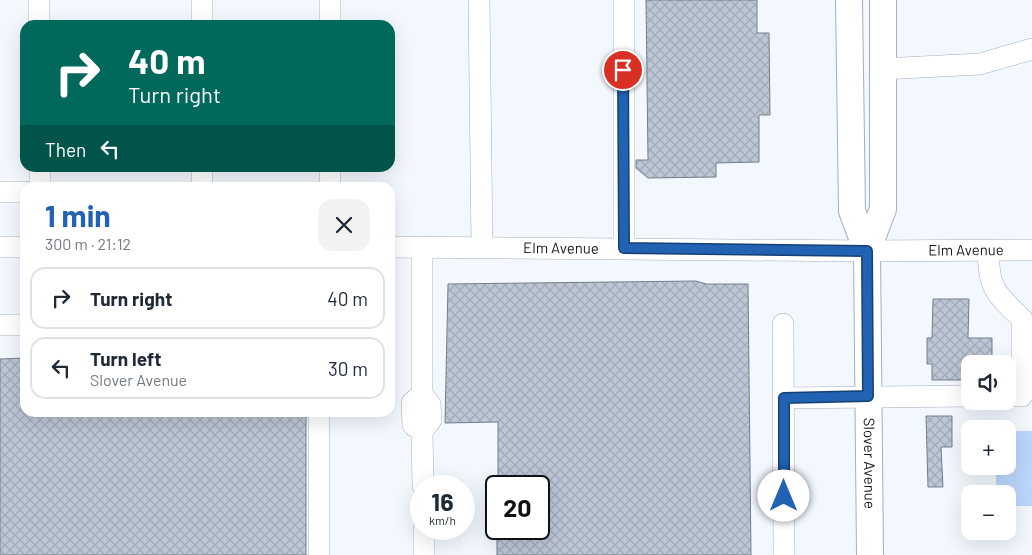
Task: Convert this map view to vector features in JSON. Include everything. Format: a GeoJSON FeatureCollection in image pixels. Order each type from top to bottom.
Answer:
{"type":"FeatureCollection","features":[{"type":"Feature","properties":{"kind":"main road","name":"Slover Avenue"},"geometry":{"type":"LineString","coordinates":[[849,0],[852,211],[867,251],[870,555]]}},
{"type":"Feature","properties":{"kind":"main road","name":"Slover Avenue"},"geometry":{"type":"LineString","coordinates":[[867,251],[883,208],[883,0]]}},
{"type":"Feature","properties":{"kind":"street"},"geometry":{"type":"LineString","coordinates":[[39,0],[39,20]]}},
{"type":"Feature","properties":{"kind":"street"},"geometry":{"type":"LineString","coordinates":[[202,0],[202,20]]}},
{"type":"Feature","properties":{"kind":"street"},"geometry":{"type":"LineString","coordinates":[[330,0],[330,20]]}},
{"type":"Feature","properties":{"kind":"street"},"geometry":{"type":"LineString","coordinates":[[479,0],[482,247]]}},
{"type":"Feature","properties":{"kind":"street"},"geometry":{"type":"LineString","coordinates":[[624,0],[624,248]]}},
{"type":"Feature","properties":{"kind":"street"},"geometry":{"type":"LineString","coordinates":[[882,69],[980,64],[1032,49]]}},
{"type":"Feature","properties":{"kind":"street"},"geometry":{"type":"LineString","coordinates":[[0,192],[20,192]]}},
{"type":"Feature","properties":{"kind":"street"},"geometry":{"type":"LineString","coordinates":[[0,247],[20,247]]}},
{"type":"Feature","properties":{"kind":"street","name":"Elm Avenue"},"geometry":{"type":"LineString","coordinates":[[395,247],[867,251],[1032,250]]}},
{"type":"Feature","properties":{"kind":"street"},"geometry":{"type":"LineString","coordinates":[[422,247],[422,394],[412,403],[413,425],[422,431],[423,475]]}},
{"type":"Feature","properties":{"kind":"street"},"geometry":{"type":"LineString","coordinates":[[988,251],[988,277],[992,285],[999,298],[1022,319],[1022,396],[1016,396]]}},
{"type":"Feature","properties":{"kind":"street"},"geometry":{"type":"LineString","coordinates":[[783,324],[784,555]]}},
{"type":"Feature","properties":{"kind":"street"},"geometry":{"type":"LineString","coordinates":[[0,325],[20,325]]}},
{"type":"Feature","properties":{"kind":"street"},"geometry":{"type":"LineString","coordinates":[[784,398],[961,396]]}},
{"type":"Feature","properties":{"kind":"street"},"geometry":{"type":"LineString","coordinates":[[319,417],[319,555]]}},
{"type":"Feature","properties":{"kind":"street"},"geometry":{"type":"LineString","coordinates":[[424,540],[424,555]]}},
{"type":"Feature","properties":{"kind":"shaded area"},"geometry":{"type":"Polygon","coordinates":[[[1016,431],[1032,431],[1032,506],[1016,506],[1016,485],[996,485],[996,475],[1016,475],[1016,431]]]}},
{"type":"Feature","properties":{"kind":"building"},"geometry":{"type":"Polygon","coordinates":[[[646,0],[757,0],[757,33],[769,33],[770,115],[759,115],[759,162],[716,163],[716,177],[648,178],[636,168],[636,160],[648,160],[646,0]]]}},
{"type":"Feature","properties":{"kind":"building"},"geometry":{"type":"Polygon","coordinates":[[[696,281],[706,284],[748,284],[751,555],[497,555],[497,540],[550,540],[550,475],[498,475],[498,422],[445,423],[448,284],[696,281]]]}},
{"type":"Feature","properties":{"kind":"building"},"geometry":{"type":"Polygon","coordinates":[[[933,299],[969,299],[968,338],[992,338],[992,355],[961,355],[961,380],[932,380],[932,364],[927,364],[927,338],[932,338],[933,299]]]}},
{"type":"Feature","properties":{"kind":"building"},"geometry":{"type":"Polygon","coordinates":[[[20,358],[20,417],[306,417],[306,555],[0,555],[0,359],[20,358]]]}},
{"type":"Feature","properties":{"kind":"building"},"geometry":{"type":"Polygon","coordinates":[[[926,416],[952,416],[952,447],[941,447],[943,487],[928,487],[926,416]]]}},
{"type":"Feature","properties":{"kind":"route"},"geometry":{"type":"LineString","coordinates":[[623,70],[624,248],[867,251],[868,396],[784,398],[784,496]]}}]}
